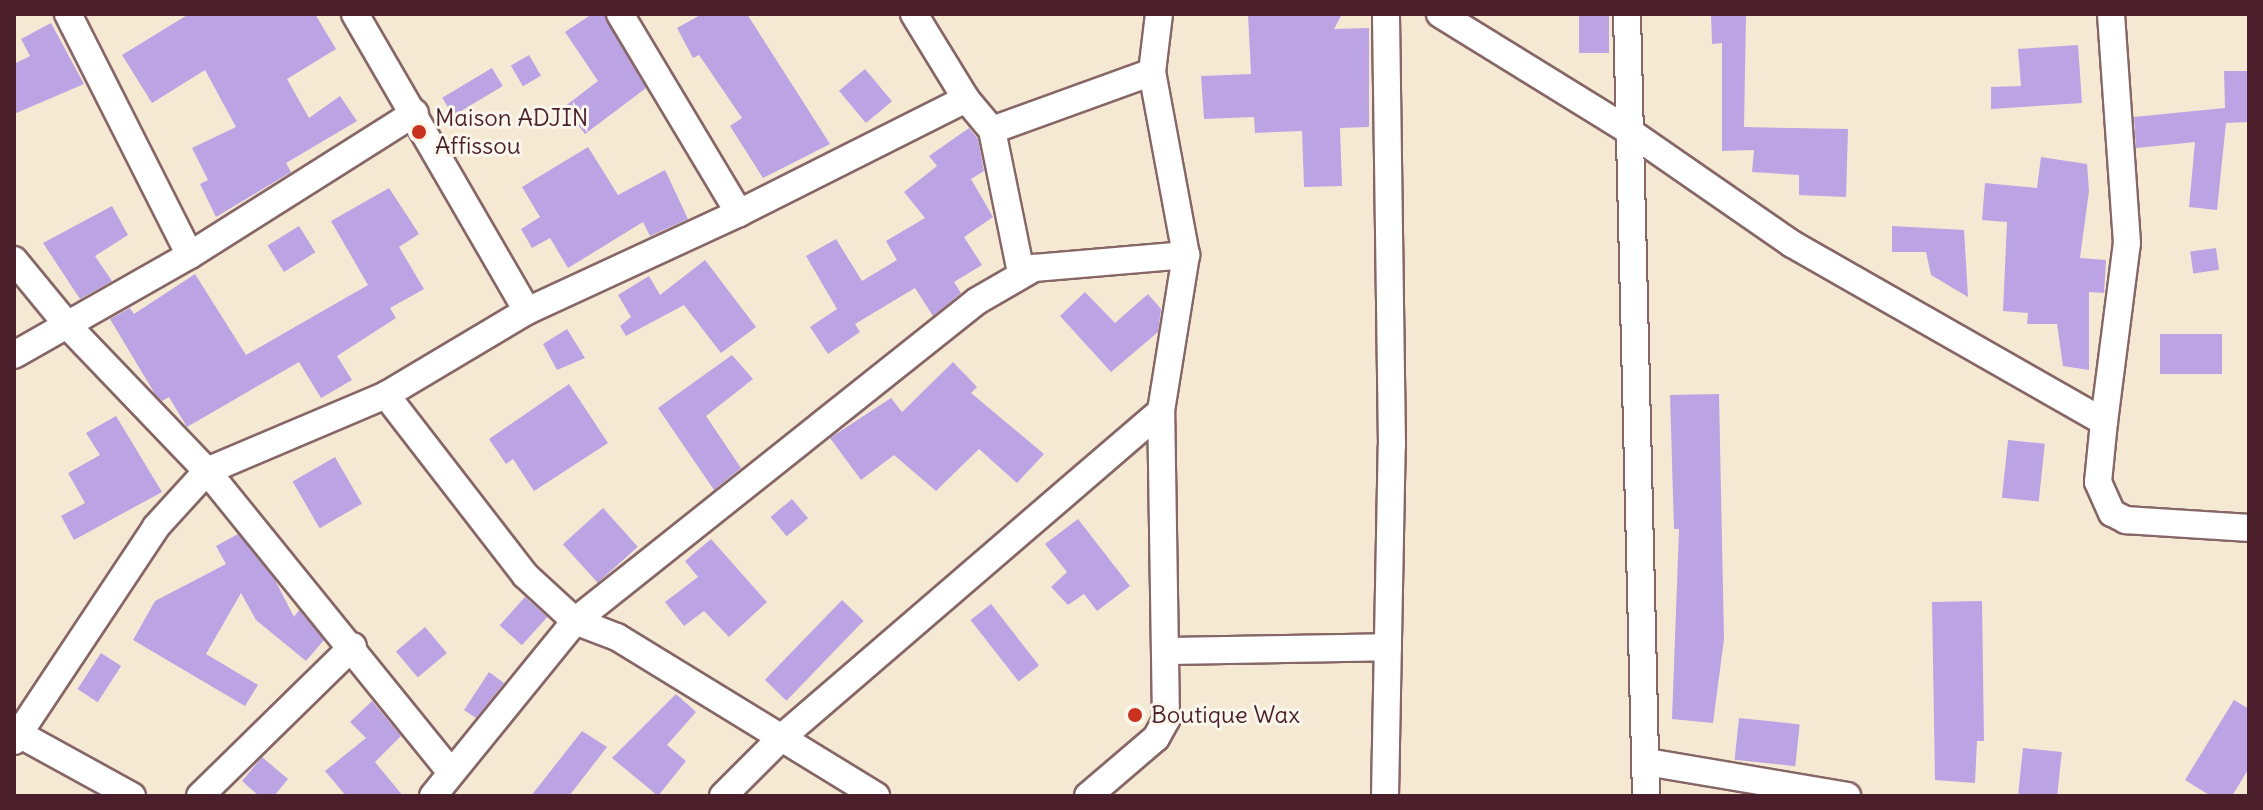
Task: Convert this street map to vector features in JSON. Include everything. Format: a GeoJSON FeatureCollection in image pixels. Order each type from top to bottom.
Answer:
{"type":"FeatureCollection","features":[{"type":"Feature","properties":{"kind":"street"},"geometry":{"type":"LineString","coordinates":[[68,14],[190,255]]}},
{"type":"Feature","properties":{"kind":"street"},"geometry":{"type":"LineString","coordinates":[[355,14],[527,311]]}},
{"type":"Feature","properties":{"kind":"street"},"geometry":{"type":"LineString","coordinates":[[620,14],[739,213]]}},
{"type":"Feature","properties":{"kind":"street"},"geometry":{"type":"LineString","coordinates":[[914,14],[966,99],[992,130],[1021,272]]}},
{"type":"Feature","properties":{"kind":"street"},"geometry":{"type":"LineString","coordinates":[[1088,796],[1161,731],[1166,720],[1168,651],[1161,411],[1186,255],[1152,72],[1159,14]]}},
{"type":"Feature","properties":{"kind":"street"},"geometry":{"type":"LineString","coordinates":[[1385,796],[1392,446],[1386,14]]}},
{"type":"Feature","properties":{"kind":"street"},"geometry":{"type":"LineString","coordinates":[[1440,14],[1626,129],[1792,244],[2104,422]]}},
{"type":"Feature","properties":{"kind":"street"},"geometry":{"type":"LineString","coordinates":[[1627,14],[1626,129],[1646,796]]}},
{"type":"Feature","properties":{"kind":"street"},"geometry":{"type":"LineString","coordinates":[[2111,14],[2127,243],[2098,482],[2112,513],[2126,520],[2249,528]]}},
{"type":"Feature","properties":{"kind":"street"},"geometry":{"type":"LineString","coordinates":[[992,130],[1152,72]]}},
{"type":"Feature","properties":{"kind":"street"},"geometry":{"type":"LineString","coordinates":[[132,796],[16,737],[156,527],[207,471],[386,395],[527,311],[739,213],[966,99]]}},
{"type":"Feature","properties":{"kind":"street"},"geometry":{"type":"LineString","coordinates":[[14,355],[69,327],[190,255],[415,113]]}},
{"type":"Feature","properties":{"kind":"street"},"geometry":{"type":"LineString","coordinates":[[433,796],[450,771],[575,621],[977,301],[1021,272],[1186,255]]}},
{"type":"Feature","properties":{"kind":"street"},"geometry":{"type":"LineString","coordinates":[[14,260],[69,327],[207,471],[353,646],[450,771]]}},
{"type":"Feature","properties":{"kind":"street"},"geometry":{"type":"LineString","coordinates":[[386,395],[525,575],[575,621],[617,637],[876,796]]}},
{"type":"Feature","properties":{"kind":"street"},"geometry":{"type":"LineString","coordinates":[[723,796],[781,738],[1161,411]]}},
{"type":"Feature","properties":{"kind":"street"},"geometry":{"type":"LineString","coordinates":[[200,796],[353,646]]}},
{"type":"Feature","properties":{"kind":"street"},"geometry":{"type":"LineString","coordinates":[[1168,651],[1388,647]]}},
{"type":"Feature","properties":{"kind":"street"},"geometry":{"type":"LineString","coordinates":[[1647,762],[1847,796]]}},
{"type":"Feature","properties":{"kind":"building"},"geometry":{"type":"Polygon","coordinates":[[[189,14],[315,14],[336,49],[287,79],[309,118],[340,96],[357,121],[286,163],[291,172],[216,217],[200,184],[208,180],[192,148],[236,127],[205,70],[152,103],[122,55],[189,14]]]}},
{"type":"Feature","properties":{"kind":"building"},"geometry":{"type":"Polygon","coordinates":[[[592,14],[604,14],[646,88],[585,134],[564,107],[598,81],[565,32],[592,14]]]}},
{"type":"Feature","properties":{"kind":"building"},"geometry":{"type":"Polygon","coordinates":[[[702,14],[747,14],[830,144],[763,178],[730,126],[742,118],[699,55],[693,58],[677,28],[702,14]]]}},
{"type":"Feature","properties":{"kind":"building"},"geometry":{"type":"Polygon","coordinates":[[[1248,14],[1342,14],[1334,29],[1369,28],[1369,127],[1340,128],[1342,186],[1304,187],[1302,131],[1255,133],[1254,117],[1204,119],[1201,76],[1251,74],[1248,14]]]}},
{"type":"Feature","properties":{"kind":"building"},"geometry":{"type":"Polygon","coordinates":[[[1579,14],[1609,14],[1609,53],[1579,53],[1579,14]]]}},
{"type":"Feature","properties":{"kind":"building"},"geometry":{"type":"Polygon","coordinates":[[[1711,14],[1746,14],[1744,127],[1848,129],[1846,197],[1799,195],[1799,175],[1752,172],[1754,150],[1722,151],[1722,43],[1712,44],[1711,14]]]}},
{"type":"Feature","properties":{"kind":"building"},"geometry":{"type":"Polygon","coordinates":[[[51,23],[84,84],[14,114],[14,64],[30,56],[21,39],[51,23]]]}},
{"type":"Feature","properties":{"kind":"building"},"geometry":{"type":"Polygon","coordinates":[[[2078,45],[2082,103],[1991,109],[1991,87],[2021,86],[2018,49],[2078,45]]]}},
{"type":"Feature","properties":{"kind":"building"},"geometry":{"type":"Polygon","coordinates":[[[529,55],[541,76],[523,86],[511,66],[529,55]]]}},
{"type":"Feature","properties":{"kind":"building"},"geometry":{"type":"Polygon","coordinates":[[[492,68],[503,86],[453,116],[442,98],[492,68]]]}},
{"type":"Feature","properties":{"kind":"building"},"geometry":{"type":"Polygon","coordinates":[[[865,69],[892,101],[866,123],[839,91],[865,69]]]}},
{"type":"Feature","properties":{"kind":"building"},"geometry":{"type":"Polygon","coordinates":[[[2224,71],[2249,71],[2249,122],[2226,123],[2217,210],[2189,207],[2195,142],[2136,148],[2134,117],[2225,108],[2224,71]]]}},
{"type":"Feature","properties":{"kind":"building"},"geometry":{"type":"Polygon","coordinates":[[[969,128],[978,139],[984,171],[971,179],[993,217],[964,237],[982,265],[954,282],[961,293],[933,316],[915,288],[855,324],[860,332],[828,354],[810,327],[837,309],[806,256],[836,239],[862,281],[897,260],[886,241],[925,218],[904,192],[937,166],[929,156],[969,128]]]}},
{"type":"Feature","properties":{"kind":"building"},"geometry":{"type":"Polygon","coordinates":[[[588,147],[618,195],[665,170],[688,219],[650,236],[643,222],[568,268],[550,238],[532,248],[521,229],[540,217],[522,187],[588,147]]]}},
{"type":"Feature","properties":{"kind":"building"},"geometry":{"type":"Polygon","coordinates":[[[2041,157],[2087,164],[2089,191],[2080,258],[2106,260],[2104,293],[2089,292],[2089,370],[2063,366],[2057,324],[2027,324],[2028,313],[2003,311],[2007,222],[1982,220],[1985,183],[2037,188],[2041,157]]]}},
{"type":"Feature","properties":{"kind":"building"},"geometry":{"type":"Polygon","coordinates":[[[389,188],[419,234],[399,247],[424,289],[390,308],[396,318],[337,356],[352,380],[321,398],[299,362],[187,427],[169,397],[162,401],[155,394],[110,319],[130,308],[134,314],[195,274],[246,355],[368,285],[331,221],[389,188]]]}},
{"type":"Feature","properties":{"kind":"building"},"geometry":{"type":"Polygon","coordinates":[[[112,206],[128,235],[95,256],[112,281],[80,299],[43,243],[112,206]]]}},
{"type":"Feature","properties":{"kind":"building"},"geometry":{"type":"Polygon","coordinates":[[[299,226],[315,252],[284,272],[268,246],[299,226]]]}},
{"type":"Feature","properties":{"kind":"building"},"geometry":{"type":"Polygon","coordinates":[[[1892,226],[1964,230],[1968,297],[1931,275],[1926,252],[1892,252],[1892,226]]]}},
{"type":"Feature","properties":{"kind":"building"},"geometry":{"type":"Polygon","coordinates":[[[2216,248],[2219,270],[2193,273],[2190,252],[2216,248]]]}},
{"type":"Feature","properties":{"kind":"building"},"geometry":{"type":"Polygon","coordinates":[[[705,260],[756,327],[721,353],[684,305],[626,336],[620,326],[631,317],[618,295],[649,276],[660,295],[705,260]]]}},
{"type":"Feature","properties":{"kind":"building"},"geometry":{"type":"Polygon","coordinates":[[[1085,292],[1115,323],[1148,294],[1161,309],[1158,332],[1111,372],[1060,316],[1085,292]]]}},
{"type":"Feature","properties":{"kind":"building"},"geometry":{"type":"Polygon","coordinates":[[[567,329],[585,358],[557,370],[543,344],[567,329]]]}},
{"type":"Feature","properties":{"kind":"building"},"geometry":{"type":"Polygon","coordinates":[[[2160,334],[2222,334],[2222,374],[2160,374],[2160,334]]]}},
{"type":"Feature","properties":{"kind":"building"},"geometry":{"type":"Polygon","coordinates":[[[732,355],[753,379],[706,416],[741,468],[714,490],[658,408],[732,355]]]}},
{"type":"Feature","properties":{"kind":"building"},"geometry":{"type":"Polygon","coordinates":[[[953,362],[977,387],[971,393],[1044,454],[1017,483],[979,449],[936,491],[894,455],[861,480],[830,438],[891,398],[902,412],[953,362]]]}},
{"type":"Feature","properties":{"kind":"building"},"geometry":{"type":"Polygon","coordinates":[[[569,384],[608,443],[534,491],[513,459],[506,464],[489,439],[569,384]]]}},
{"type":"Feature","properties":{"kind":"building"},"geometry":{"type":"Polygon","coordinates":[[[1719,394],[1724,639],[1713,723],[1672,719],[1679,529],[1674,529],[1670,395],[1719,394]]]}},
{"type":"Feature","properties":{"kind":"building"},"geometry":{"type":"Polygon","coordinates":[[[116,416],[162,492],[74,540],[61,516],[85,503],[68,473],[100,455],[86,433],[116,416]]]}},
{"type":"Feature","properties":{"kind":"building"},"geometry":{"type":"Polygon","coordinates":[[[2008,440],[2045,444],[2039,502],[2002,498],[2008,440]]]}},
{"type":"Feature","properties":{"kind":"building"},"geometry":{"type":"Polygon","coordinates":[[[335,457],[362,504],[320,528],[293,482],[335,457]]]}},
{"type":"Feature","properties":{"kind":"building"},"geometry":{"type":"Polygon","coordinates":[[[792,499],[808,518],[787,536],[771,517],[792,499]]]}},
{"type":"Feature","properties":{"kind":"building"},"geometry":{"type":"Polygon","coordinates":[[[603,508],[638,547],[598,583],[563,544],[603,508]]]}},
{"type":"Feature","properties":{"kind":"building"},"geometry":{"type":"Polygon","coordinates":[[[1078,519],[1130,586],[1097,611],[1084,594],[1068,605],[1051,587],[1067,572],[1045,544],[1078,519]]]}},
{"type":"Feature","properties":{"kind":"building"},"geometry":{"type":"Polygon","coordinates":[[[238,534],[275,580],[294,617],[299,610],[324,640],[306,661],[256,620],[241,593],[206,654],[258,685],[245,706],[133,640],[155,601],[226,564],[216,546],[238,534]]]}},
{"type":"Feature","properties":{"kind":"building"},"geometry":{"type":"Polygon","coordinates":[[[711,539],[767,602],[729,637],[704,611],[684,626],[665,602],[698,577],[685,561],[711,539]]]}},
{"type":"Feature","properties":{"kind":"building"},"geometry":{"type":"Polygon","coordinates":[[[525,597],[547,617],[522,645],[500,625],[525,597]]]}},
{"type":"Feature","properties":{"kind":"building"},"geometry":{"type":"Polygon","coordinates":[[[842,600],[864,621],[786,701],[765,680],[842,600]]]}},
{"type":"Feature","properties":{"kind":"building"},"geometry":{"type":"Polygon","coordinates":[[[1982,601],[1984,741],[1977,741],[1975,783],[1935,780],[1932,602],[1982,601]]]}},
{"type":"Feature","properties":{"kind":"building"},"geometry":{"type":"Polygon","coordinates":[[[991,604],[1039,665],[1019,681],[971,620],[991,604]]]}},
{"type":"Feature","properties":{"kind":"building"},"geometry":{"type":"Polygon","coordinates":[[[425,627],[447,653],[418,677],[396,651],[425,627]]]}},
{"type":"Feature","properties":{"kind":"building"},"geometry":{"type":"Polygon","coordinates":[[[101,653],[121,666],[98,702],[78,689],[101,653]]]}},
{"type":"Feature","properties":{"kind":"building"},"geometry":{"type":"Polygon","coordinates":[[[489,672],[504,683],[476,718],[464,710],[489,672]]]}},
{"type":"Feature","properties":{"kind":"building"},"geometry":{"type":"Polygon","coordinates":[[[676,694],[696,712],[667,745],[686,761],[658,796],[612,758],[676,694]]]}},
{"type":"Feature","properties":{"kind":"building"},"geometry":{"type":"Polygon","coordinates":[[[2234,700],[2249,709],[2249,768],[2232,796],[2211,796],[2185,780],[2234,700]]]}},
{"type":"Feature","properties":{"kind":"building"},"geometry":{"type":"Polygon","coordinates":[[[372,701],[401,736],[375,762],[403,796],[346,796],[325,771],[366,738],[350,722],[372,701]]]}},
{"type":"Feature","properties":{"kind":"building"},"geometry":{"type":"Polygon","coordinates":[[[1739,718],[1800,724],[1795,766],[1735,760],[1739,718]]]}},
{"type":"Feature","properties":{"kind":"building"},"geometry":{"type":"Polygon","coordinates":[[[582,731],[607,747],[569,796],[531,796],[582,731]]]}},
{"type":"Feature","properties":{"kind":"building"},"geometry":{"type":"Polygon","coordinates":[[[2023,748],[2062,752],[2057,796],[2018,794],[2023,748]]]}},
{"type":"Feature","properties":{"kind":"building"},"geometry":{"type":"Polygon","coordinates":[[[262,757],[288,779],[274,796],[259,796],[242,781],[262,757]]]}},
{"type":"Feature","properties":{"kind":"place","name":"Maison ADJIN Affissou"},"geometry":{"type":"Point","coordinates":[419,132]}},
{"type":"Feature","properties":{"kind":"place","name":"Boutique Wax"},"geometry":{"type":"Point","coordinates":[1135,715]}}]}
